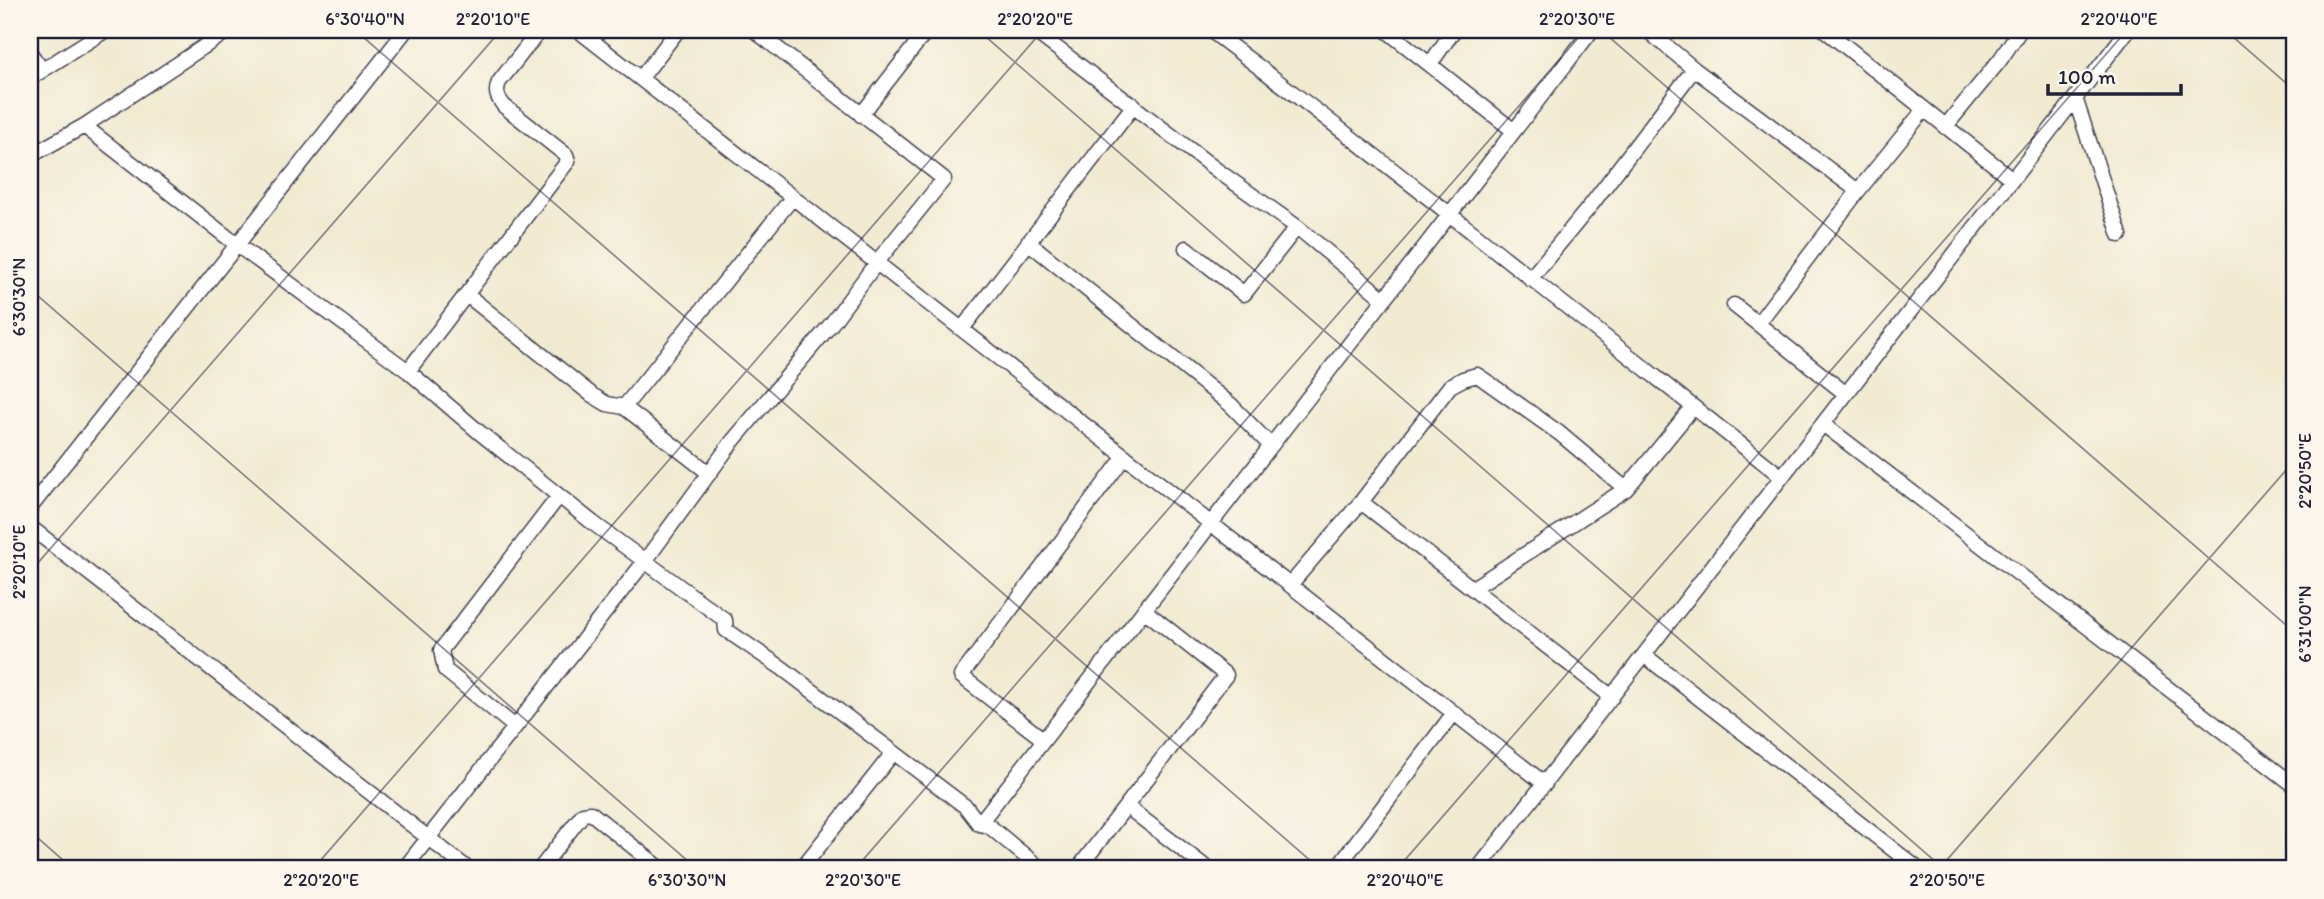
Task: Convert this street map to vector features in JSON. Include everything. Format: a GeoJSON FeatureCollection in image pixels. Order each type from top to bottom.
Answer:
{"type":"FeatureCollection","features":[{"type":"Feature","properties":{"kind":"street"},"geometry":{"type":"LineString","coordinates":[[30,53],[36,74],[105,30]]}},
{"type":"Feature","properties":{"kind":"street"},"geometry":{"type":"LineString","coordinates":[[30,156],[84,126],[229,30]]}},
{"type":"Feature","properties":{"kind":"street"},"geometry":{"type":"LineString","coordinates":[[30,508],[406,30]]}},
{"type":"Feature","properties":{"kind":"street"},"geometry":{"type":"LineString","coordinates":[[408,371],[568,161],[566,155],[504,106],[496,90],[499,82],[540,30]]}},
{"type":"Feature","properties":{"kind":"street"},"geometry":{"type":"LineString","coordinates":[[578,30],[1545,784]]}},
{"type":"Feature","properties":{"kind":"street"},"geometry":{"type":"LineString","coordinates":[[640,78],[678,30]]}},
{"type":"Feature","properties":{"kind":"street"},"geometry":{"type":"LineString","coordinates":[[404,869],[645,561],[709,473],[832,323],[944,179],[754,30]]}},
{"type":"Feature","properties":{"kind":"street"},"geometry":{"type":"LineString","coordinates":[[862,114],[927,30]]}},
{"type":"Feature","properties":{"kind":"street"},"geometry":{"type":"LineString","coordinates":[[1033,30],[1218,171],[1297,227],[1384,299]]}},
{"type":"Feature","properties":{"kind":"street"},"geometry":{"type":"LineString","coordinates":[[1050,42],[1059,30]]}},
{"type":"Feature","properties":{"kind":"street"},"geometry":{"type":"LineString","coordinates":[[1210,30],[1362,144],[1782,477]]}},
{"type":"Feature","properties":{"kind":"street"},"geometry":{"type":"LineString","coordinates":[[1386,30],[1514,131]]}},
{"type":"Feature","properties":{"kind":"street"},"geometry":{"type":"LineString","coordinates":[[1430,64],[1454,30]]}},
{"type":"Feature","properties":{"kind":"street"},"geometry":{"type":"LineString","coordinates":[[979,824],[1592,30]]}},
{"type":"Feature","properties":{"kind":"street"},"geometry":{"type":"LineString","coordinates":[[1647,30],[1694,69],[1858,191]]}},
{"type":"Feature","properties":{"kind":"street"},"geometry":{"type":"LineString","coordinates":[[1825,30],[1923,111],[2012,179]]}},
{"type":"Feature","properties":{"kind":"street"},"geometry":{"type":"LineString","coordinates":[[2004,30],[2011,44]]}},
{"type":"Feature","properties":{"kind":"street"},"geometry":{"type":"LineString","coordinates":[[1945,127],[2020,30]]}},
{"type":"Feature","properties":{"kind":"street"},"geometry":{"type":"LineString","coordinates":[[1478,869],[2127,30]]}},
{"type":"Feature","properties":{"kind":"street"},"geometry":{"type":"LineString","coordinates":[[1530,279],[1591,205],[1694,69]]}},
{"type":"Feature","properties":{"kind":"street"},"geometry":{"type":"LineString","coordinates":[[2075,98],[2120,235]]}},
{"type":"Feature","properties":{"kind":"street"},"geometry":{"type":"LineString","coordinates":[[962,329],[1134,105]]}},
{"type":"Feature","properties":{"kind":"street"},"geometry":{"type":"LineString","coordinates":[[1759,322],[1858,191],[1923,111]]}},
{"type":"Feature","properties":{"kind":"street"},"geometry":{"type":"LineString","coordinates":[[84,126],[236,244],[408,371],[559,496],[725,620],[726,630],[782,668],[966,807],[979,824],[989,826],[1041,869]]}},
{"type":"Feature","properties":{"kind":"street"},"geometry":{"type":"LineString","coordinates":[[624,407],[793,197]]}},
{"type":"Feature","properties":{"kind":"street"},"geometry":{"type":"LineString","coordinates":[[1186,248],[1244,294],[1297,227]]}},
{"type":"Feature","properties":{"kind":"street"},"geometry":{"type":"LineString","coordinates":[[1028,242],[1231,405],[1271,446]]}},
{"type":"Feature","properties":{"kind":"street"},"geometry":{"type":"LineString","coordinates":[[467,295],[592,395],[607,404],[624,407],[709,473]]}},
{"type":"Feature","properties":{"kind":"street"},"geometry":{"type":"LineString","coordinates":[[1734,305],[1759,322],[1846,394]]}},
{"type":"Feature","properties":{"kind":"street"},"geometry":{"type":"LineString","coordinates":[[1290,585],[1361,502],[1450,386],[1477,375],[1559,433],[1626,489]]}},
{"type":"Feature","properties":{"kind":"street"},"geometry":{"type":"LineString","coordinates":[[1473,588],[1626,489],[1693,407]]}},
{"type":"Feature","properties":{"kind":"street"},"geometry":{"type":"LineString","coordinates":[[1823,424],[2294,785]]}},
{"type":"Feature","properties":{"kind":"street"},"geometry":{"type":"LineString","coordinates":[[1044,740],[961,676],[1125,456]]}},
{"type":"Feature","properties":{"kind":"street"},"geometry":{"type":"LineString","coordinates":[[515,727],[445,670],[441,650],[559,496]]}},
{"type":"Feature","properties":{"kind":"street"},"geometry":{"type":"LineString","coordinates":[[1361,502],[1612,696]]}},
{"type":"Feature","properties":{"kind":"street"},"geometry":{"type":"LineString","coordinates":[[30,527],[468,869]]}},
{"type":"Feature","properties":{"kind":"street"},"geometry":{"type":"LineString","coordinates":[[1078,869],[1226,675],[1144,610]]}},
{"type":"Feature","properties":{"kind":"street"},"geometry":{"type":"LineString","coordinates":[[1644,655],[1918,869]]}},
{"type":"Feature","properties":{"kind":"street"},"geometry":{"type":"LineString","coordinates":[[1336,869],[1454,713]]}},
{"type":"Feature","properties":{"kind":"street"},"geometry":{"type":"LineString","coordinates":[[801,869],[893,753]]}},
{"type":"Feature","properties":{"kind":"street"},"geometry":{"type":"LineString","coordinates":[[1126,806],[1208,869]]}},
{"type":"Feature","properties":{"kind":"street"},"geometry":{"type":"LineString","coordinates":[[540,869],[586,813],[591,813],[661,869]]}}]}
